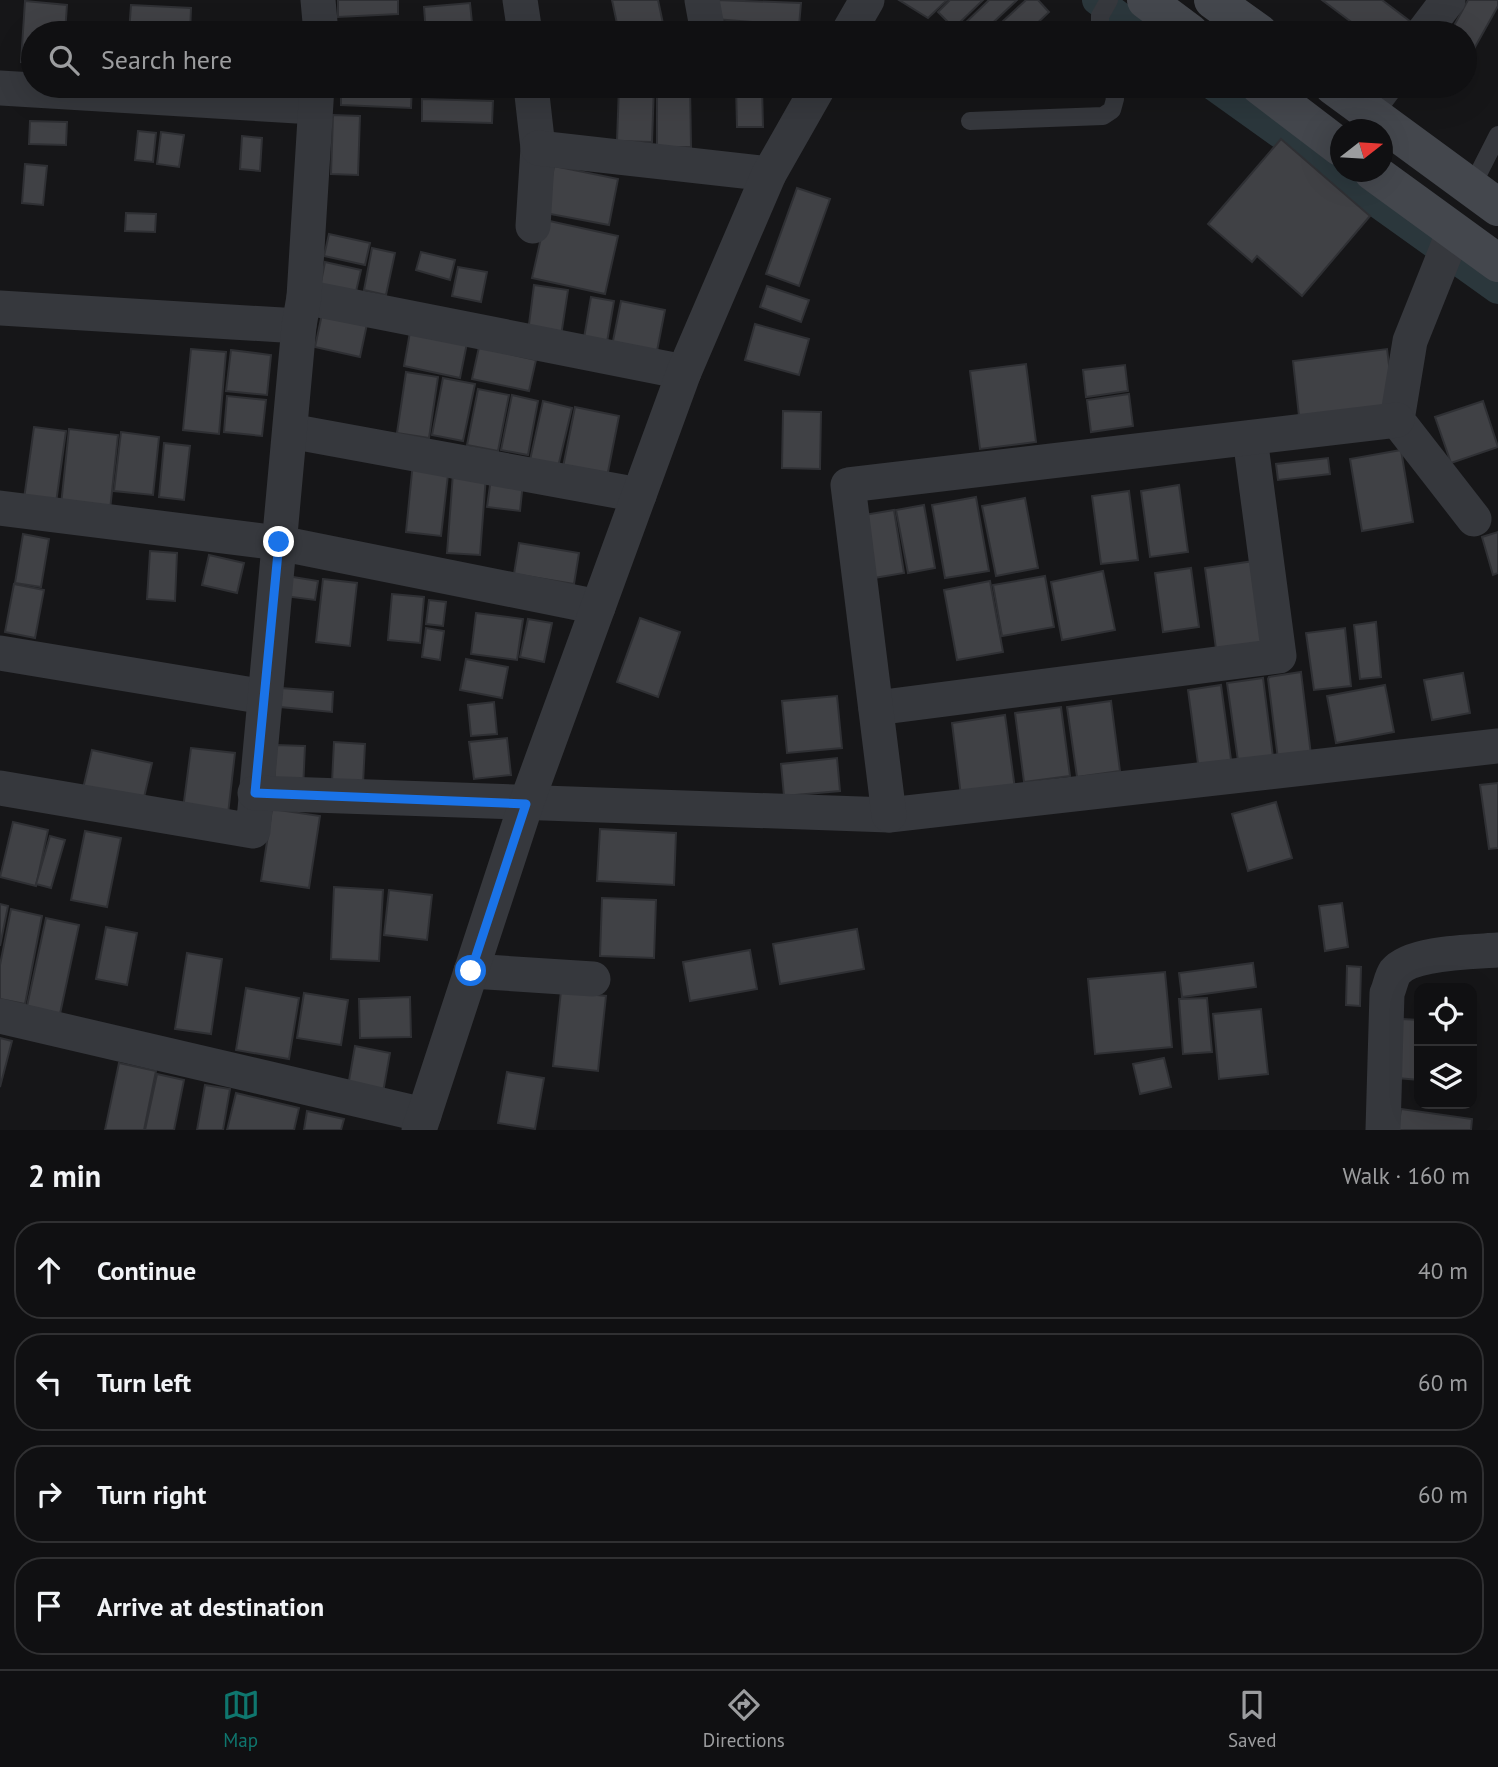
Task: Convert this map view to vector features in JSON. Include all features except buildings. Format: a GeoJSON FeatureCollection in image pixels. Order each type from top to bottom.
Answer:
{"type":"FeatureCollection","features":[{"type":"Feature","properties":{"kind":"main road"},"geometry":{"type":"LineString","coordinates":[[1146,0],[1174,21]]}},
{"type":"Feature","properties":{"kind":"main road"},"geometry":{"type":"LineString","coordinates":[[1213,0],[1242,21]]}},
{"type":"Feature","properties":{"kind":"main road"},"geometry":{"type":"LineString","coordinates":[[1276,98],[1330,139]]}},
{"type":"Feature","properties":{"kind":"main road"},"geometry":{"type":"LineString","coordinates":[[1376,98],[1484,198]]}},
{"type":"Feature","properties":{"kind":"main road"},"geometry":{"type":"LineString","coordinates":[[1382,182],[1447,251],[1498,263]]}},
{"type":"Feature","properties":{"kind":"street"},"geometry":{"type":"LineString","coordinates":[[318,0],[320,21]]}},
{"type":"Feature","properties":{"kind":"street"},"geometry":{"type":"LineString","coordinates":[[520,0],[524,21]]}},
{"type":"Feature","properties":{"kind":"street"},"geometry":{"type":"LineString","coordinates":[[702,0],[706,21]]}},
{"type":"Feature","properties":{"kind":"street"},"geometry":{"type":"LineString","coordinates":[[855,21],[867,0]]}},
{"type":"Feature","properties":{"kind":"street"},"geometry":{"type":"LineString","coordinates":[[1432,21],[1448,0]]}},
{"type":"Feature","properties":{"kind":"street"},"geometry":{"type":"LineString","coordinates":[[0,88],[21,89]]}},
{"type":"Feature","properties":{"kind":"street"},"geometry":{"type":"LineString","coordinates":[[0,788],[253,831],[301,312],[316,98]]}},
{"type":"Feature","properties":{"kind":"street"},"geometry":{"type":"LineString","coordinates":[[532,98],[538,148],[533,226]]}},
{"type":"Feature","properties":{"kind":"street"},"geometry":{"type":"LineString","coordinates":[[0,1016],[422,1122],[526,804],[684,372],[769,174],[812,98]]}},
{"type":"Feature","properties":{"kind":"street"},"geometry":{"type":"LineString","coordinates":[[538,148],[769,174]]}},
{"type":"Feature","properties":{"kind":"street"},"geometry":{"type":"LineString","coordinates":[[1447,251],[1410,341],[1397,420],[1474,519]]}},
{"type":"Feature","properties":{"kind":"street"},"geometry":{"type":"LineString","coordinates":[[0,308],[301,312],[684,372]]}},
{"type":"Feature","properties":{"kind":"street"},"geometry":{"type":"LineString","coordinates":[[889,815],[848,485],[1397,420]]}},
{"type":"Feature","properties":{"kind":"street"},"geometry":{"type":"LineString","coordinates":[[290,431],[639,495]]}},
{"type":"Feature","properties":{"kind":"street"},"geometry":{"type":"LineString","coordinates":[[876,708],[1279,656],[1250,438]]}},
{"type":"Feature","properties":{"kind":"street"},"geometry":{"type":"LineString","coordinates":[[0,508],[279,542],[598,607]]}},
{"type":"Feature","properties":{"kind":"street"},"geometry":{"type":"LineString","coordinates":[[0,653],[265,697]]}},
{"type":"Feature","properties":{"kind":"street"},"geometry":{"type":"LineString","coordinates":[[255,793],[889,815],[1498,746]]}},
{"type":"Feature","properties":{"kind":"street"},"geometry":{"type":"LineString","coordinates":[[1383,1130],[1387,993],[1394,974],[1404,964],[1426,957],[1498,950]]}},
{"type":"Feature","properties":{"kind":"street"},"geometry":{"type":"LineString","coordinates":[[471,971],[593,979]]}},
{"type":"Feature","properties":{"kind":"lane"},"geometry":{"type":"LineString","coordinates":[[970,121],[1103,116],[1112,110],[1115,98]]}},
{"type":"Feature","properties":{"kind":"lane"},"geometry":{"type":"LineString","coordinates":[[1484,198],[1498,135]]}},
{"type":"Feature","properties":{"kind":"waterway"},"geometry":{"type":"LineString","coordinates":[[1097,0],[1126,21]]}},
{"type":"Feature","properties":{"kind":"waterway"},"geometry":{"type":"LineString","coordinates":[[1231,98],[1498,289]]}},
{"type":"Feature","properties":{"kind":"route"},"geometry":{"type":"LineString","coordinates":[[279,542],[255,793],[526,804],[471,971]]}}]}
